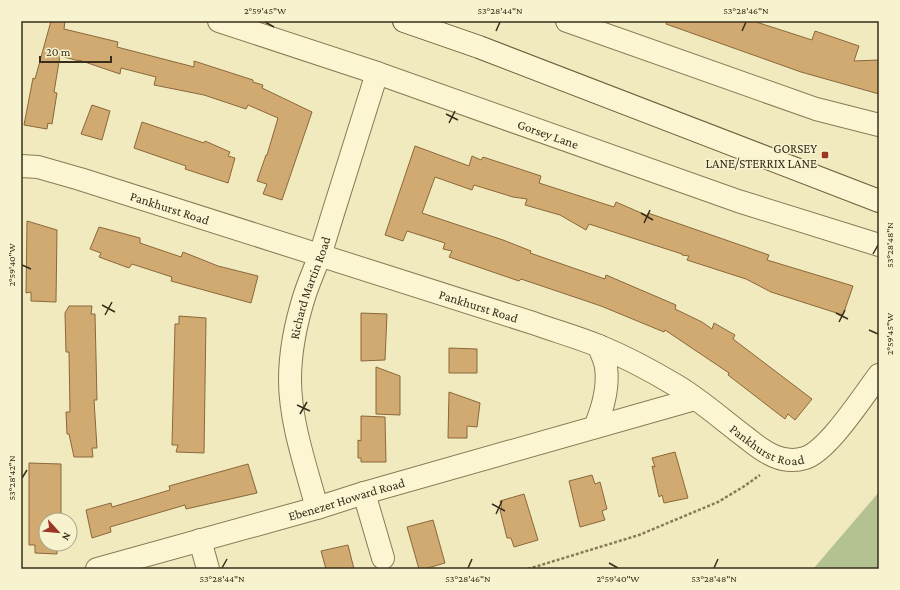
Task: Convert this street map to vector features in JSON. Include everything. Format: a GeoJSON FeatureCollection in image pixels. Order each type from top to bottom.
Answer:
{"type":"FeatureCollection","features":[{"type":"Feature","properties":{"kind":"street","name":"Gorsey Lane"},"geometry":{"type":"LineString","coordinates":[[219,21],[377,73],[738,201],[879,245]]}},
{"type":"Feature","properties":{"kind":"street"},"geometry":{"type":"LineString","coordinates":[[404,21],[479,47],[879,201]]}},
{"type":"Feature","properties":{"kind":"street"},"geometry":{"type":"LineString","coordinates":[[567,21],[816,109],[879,126]]}},
{"type":"Feature","properties":{"kind":"street","name":"Richard Martin Road"},"geometry":{"type":"LineString","coordinates":[[317,508],[301,448],[293,410],[290,382],[291,355],[296,327],[305,294],[320,255],[377,73]]}},
{"type":"Feature","properties":{"kind":"street","name":"Pankhurst Road"},"geometry":{"type":"LineString","coordinates":[[21,166],[38,167],[80,179],[599,346],[679,387],[764,452],[781,460],[793,461],[815,454],[824,446],[879,375]]}},
{"type":"Feature","properties":{"kind":"street"},"geometry":{"type":"LineString","coordinates":[[595,427],[602,409],[606,389],[606,366],[599,346]]}},
{"type":"Feature","properties":{"kind":"street","name":"Ebenezer Howard Road"},"geometry":{"type":"LineString","coordinates":[[97,569],[317,508],[364,493],[695,399]]}},
{"type":"Feature","properties":{"kind":"street"},"geometry":{"type":"LineString","coordinates":[[364,493],[383,558]]}},
{"type":"Feature","properties":{"kind":"street"},"geometry":{"type":"LineString","coordinates":[[200,540],[208,569]]}},
{"type":"Feature","properties":{"kind":"path"},"geometry":{"type":"LineString","coordinates":[[528,569],[639,535],[718,502],[743,488],[781,460]]}},
{"type":"Feature","properties":{"kind":"green space"},"geometry":{"type":"Polygon","coordinates":[[[879,492],[879,569],[809,569],[814,568],[879,492]]]}},
{"type":"Feature","properties":{"kind":"building"},"geometry":{"type":"Polygon","coordinates":[[[51,21],[65,21],[64,29],[118,42],[117,47],[194,67],[194,61],[253,80],[253,82],[263,85],[262,88],[312,112],[282,200],[263,194],[267,184],[257,181],[267,155],[278,118],[248,105],[246,109],[204,95],[154,85],[156,77],[121,68],[120,74],[79,60],[60,56],[54,92],[57,93],[52,124],[48,123],[47,129],[24,125],[33,78],[35,79],[51,21]]]}},
{"type":"Feature","properties":{"kind":"building"},"geometry":{"type":"Polygon","coordinates":[[[667,21],[753,21],[812,40],[815,31],[859,46],[854,61],[879,60],[879,94],[801,72],[666,24],[667,21]]]}},
{"type":"Feature","properties":{"kind":"building"},"geometry":{"type":"Polygon","coordinates":[[[92,105],[110,111],[102,140],[81,134],[92,105]]]}},
{"type":"Feature","properties":{"kind":"building"},"geometry":{"type":"Polygon","coordinates":[[[142,122],[204,143],[205,141],[230,152],[228,156],[235,158],[228,183],[185,169],[186,166],[134,148],[142,122]]]}},
{"type":"Feature","properties":{"kind":"building"},"geometry":{"type":"Polygon","coordinates":[[[415,146],[469,166],[472,156],[481,160],[483,157],[541,176],[539,183],[614,207],[616,202],[648,216],[648,213],[769,255],[767,260],[853,286],[843,315],[771,292],[746,279],[687,260],[689,256],[589,224],[586,230],[560,215],[525,205],[527,199],[513,197],[474,185],[472,190],[435,177],[422,213],[503,240],[531,251],[530,253],[605,279],[606,275],[676,305],[675,309],[702,322],[712,329],[714,323],[735,335],[733,339],[812,399],[795,420],[788,414],[785,419],[728,375],[729,373],[665,330],[664,332],[601,306],[521,279],[519,281],[449,257],[452,251],[443,249],[445,243],[407,231],[403,241],[385,235],[415,146]]]}},
{"type":"Feature","properties":{"kind":"building"},"geometry":{"type":"Polygon","coordinates":[[[27,221],[57,230],[56,302],[31,301],[31,292],[26,293],[27,221]]]}},
{"type":"Feature","properties":{"kind":"building"},"geometry":{"type":"Polygon","coordinates":[[[99,227],[140,238],[140,243],[181,257],[183,252],[218,266],[258,276],[251,303],[171,281],[172,277],[132,264],[129,268],[99,257],[101,253],[90,249],[99,227]]]}},
{"type":"Feature","properties":{"kind":"building"},"geometry":{"type":"Polygon","coordinates":[[[69,306],[92,306],[91,314],[95,314],[97,400],[94,400],[97,448],[92,448],[93,457],[74,457],[69,434],[67,434],[66,412],[70,412],[69,352],[66,352],[65,313],[69,306]]]}},
{"type":"Feature","properties":{"kind":"building"},"geometry":{"type":"Polygon","coordinates":[[[361,313],[387,314],[385,360],[361,361],[361,313]]]}},
{"type":"Feature","properties":{"kind":"building"},"geometry":{"type":"Polygon","coordinates":[[[179,316],[206,318],[204,453],[176,452],[178,445],[172,445],[175,324],[179,324],[179,316]]]}},
{"type":"Feature","properties":{"kind":"building"},"geometry":{"type":"Polygon","coordinates":[[[449,348],[477,349],[477,373],[449,373],[449,348]]]}},
{"type":"Feature","properties":{"kind":"building"},"geometry":{"type":"Polygon","coordinates":[[[376,367],[400,376],[400,415],[376,414],[376,367]]]}},
{"type":"Feature","properties":{"kind":"building"},"geometry":{"type":"Polygon","coordinates":[[[449,392],[480,403],[477,427],[467,426],[467,438],[448,438],[449,392]]]}},
{"type":"Feature","properties":{"kind":"building"},"geometry":{"type":"Polygon","coordinates":[[[361,416],[385,417],[386,462],[361,462],[361,458],[358,458],[358,440],[361,441],[361,416]]]}},
{"type":"Feature","properties":{"kind":"building"},"geometry":{"type":"Polygon","coordinates":[[[675,452],[688,498],[664,503],[662,495],[659,497],[652,466],[655,467],[652,458],[675,452]]]}},
{"type":"Feature","properties":{"kind":"building"},"geometry":{"type":"Polygon","coordinates":[[[29,463],[61,464],[61,512],[38,512],[38,552],[57,552],[57,554],[35,553],[35,545],[29,545],[29,463]]]}},
{"type":"Feature","properties":{"kind":"building"},"geometry":{"type":"Polygon","coordinates":[[[248,464],[257,493],[186,509],[185,505],[110,527],[111,532],[92,538],[86,510],[111,503],[112,507],[170,490],[169,486],[248,464]]]}},
{"type":"Feature","properties":{"kind":"building"},"geometry":{"type":"Polygon","coordinates":[[[592,475],[595,484],[600,482],[607,509],[602,511],[605,520],[580,527],[569,481],[592,475]]]}},
{"type":"Feature","properties":{"kind":"building"},"geometry":{"type":"Polygon","coordinates":[[[524,494],[538,540],[514,547],[511,538],[507,538],[500,510],[502,509],[500,501],[524,494]]]}},
{"type":"Feature","properties":{"kind":"building"},"geometry":{"type":"Polygon","coordinates":[[[433,520],[445,563],[419,569],[407,527],[433,520]]]}},
{"type":"Feature","properties":{"kind":"building"},"geometry":{"type":"Polygon","coordinates":[[[348,545],[354,569],[326,569],[321,551],[348,545]]]}},
{"type":"Feature","properties":{"kind":"place","name":"GORSEY LANE/STERRIX LANE"},"geometry":{"type":"Point","coordinates":[825,155]}}]}
